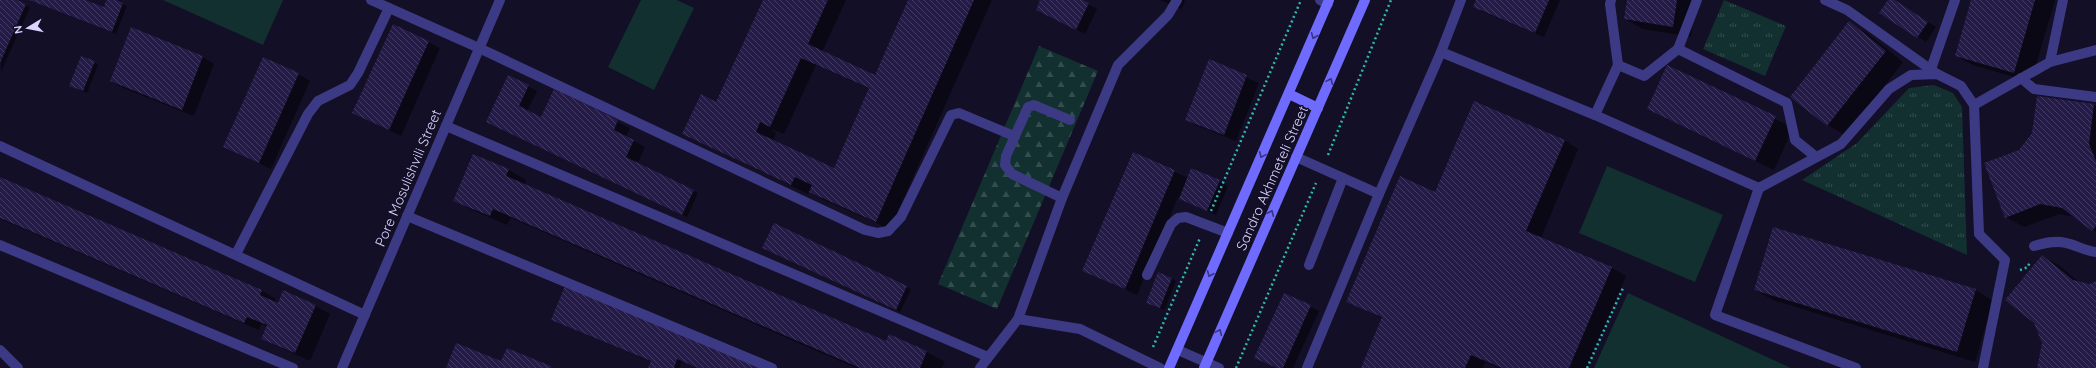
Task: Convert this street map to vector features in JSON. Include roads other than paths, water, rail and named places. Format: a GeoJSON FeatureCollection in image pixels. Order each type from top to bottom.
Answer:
{"type":"FeatureCollection","features":[{"type":"Feature","properties":{"kind":"main road","name":"Sandro Akhmeteli Street"},"geometry":{"type":"LineString","coordinates":[[1205,365],[1365,0]]}},
{"type":"Feature","properties":{"kind":"main road","name":"Sandro Akhmeteli Street"},"geometry":{"type":"LineString","coordinates":[[1169,368],[1289,94],[1326,1]]}},
{"type":"Feature","properties":{"kind":"main road"},"geometry":{"type":"LineString","coordinates":[[1289,94],[1318,108]]}},
{"type":"Feature","properties":{"kind":"street"},"geometry":{"type":"LineString","coordinates":[[371,0],[479,48],[865,230],[878,233],[888,231],[900,217],[951,115],[959,113],[1014,136]]}},
{"type":"Feature","properties":{"kind":"street","name":"Pore Mosulishvili Street"},"geometry":{"type":"LineString","coordinates":[[342,368],[500,0]]}},
{"type":"Feature","properties":{"kind":"street"},"geometry":{"type":"LineString","coordinates":[[980,368],[1018,319],[1062,198],[1118,65],[1168,15],[1177,0]]}},
{"type":"Feature","properties":{"kind":"street"},"geometry":{"type":"LineString","coordinates":[[1307,368],[1379,194],[1441,52],[1461,0]]}},
{"type":"Feature","properties":{"kind":"street"},"geometry":{"type":"LineString","coordinates":[[1595,115],[1618,65],[1610,4],[1611,0]]}},
{"type":"Feature","properties":{"kind":"street"},"geometry":{"type":"LineString","coordinates":[[1618,65],[1644,76],[1678,49],[1697,0]]}},
{"type":"Feature","properties":{"kind":"street"},"geometry":{"type":"LineString","coordinates":[[1825,0],[1847,10],[1934,71],[1962,86],[1974,105],[1979,234],[2005,260],[1983,368]]}},
{"type":"Feature","properties":{"kind":"street"},"geometry":{"type":"LineString","coordinates":[[1934,71],[1955,0]]}},
{"type":"Feature","properties":{"kind":"street"},"geometry":{"type":"LineString","coordinates":[[2050,62],[2063,0]]}},
{"type":"Feature","properties":{"kind":"street"},"geometry":{"type":"LineString","coordinates":[[236,254],[308,114],[318,101],[350,85],[389,8]]}},
{"type":"Feature","properties":{"kind":"street"},"geometry":{"type":"LineString","coordinates":[[1678,49],[1786,103],[1795,140],[1816,157]]}},
{"type":"Feature","properties":{"kind":"street"},"geometry":{"type":"LineString","coordinates":[[1974,105],[2050,62],[2096,50]]}},
{"type":"Feature","properties":{"kind":"street"},"geometry":{"type":"LineString","coordinates":[[1441,52],[1595,115],[1759,188]]}},
{"type":"Feature","properties":{"kind":"street"},"geometry":{"type":"LineString","coordinates":[[1856,368],[1715,315],[1759,188],[1841,144],[1890,89],[1911,75],[1934,71]]}},
{"type":"Feature","properties":{"kind":"street"},"geometry":{"type":"LineString","coordinates":[[2021,78],[2034,89],[2096,97]]}},
{"type":"Feature","properties":{"kind":"street"},"geometry":{"type":"LineString","coordinates":[[1062,198],[1012,174],[1005,165],[1006,156],[1028,107],[1034,105],[1070,120]]}},
{"type":"Feature","properties":{"kind":"street"},"geometry":{"type":"LineString","coordinates":[[446,126],[988,357]]}},
{"type":"Feature","properties":{"kind":"street"},"geometry":{"type":"LineString","coordinates":[[0,146],[365,315]]}},
{"type":"Feature","properties":{"kind":"street"},"geometry":{"type":"LineString","coordinates":[[1296,157],[1379,194]]}},
{"type":"Feature","properties":{"kind":"street"},"geometry":{"type":"LineString","coordinates":[[1308,265],[1343,178]]}},
{"type":"Feature","properties":{"kind":"street"},"geometry":{"type":"LineString","coordinates":[[407,216],[772,368]]}},
{"type":"Feature","properties":{"kind":"street"},"geometry":{"type":"LineString","coordinates":[[1147,275],[1171,224],[1178,218],[1186,217],[1228,233]]}},
{"type":"Feature","properties":{"kind":"street"},"geometry":{"type":"LineString","coordinates":[[2034,246],[2048,242],[2064,242],[2089,252],[2096,252]]}},
{"type":"Feature","properties":{"kind":"street"},"geometry":{"type":"LineString","coordinates":[[0,245],[293,368]]}},
{"type":"Feature","properties":{"kind":"street"},"geometry":{"type":"LineString","coordinates":[[1018,319],[1080,329],[1160,368]]}},
{"type":"Feature","properties":{"kind":"street"},"geometry":{"type":"LineString","coordinates":[[0,350],[18,368]]}},
{"type":"Feature","properties":{"kind":"street"},"geometry":{"type":"LineString","coordinates":[[1178,350],[1205,365],[1219,368]]}}]}
